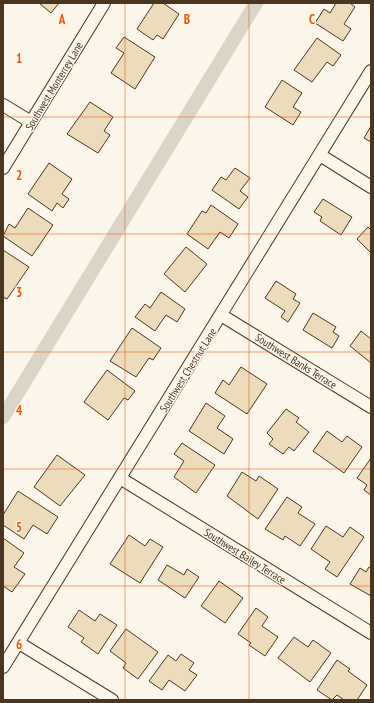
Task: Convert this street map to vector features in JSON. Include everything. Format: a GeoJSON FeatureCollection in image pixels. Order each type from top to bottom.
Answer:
{"type":"FeatureCollection","features":[{"type":"Feature","properties":{"kind":"street","name":"Southwest Monterrey Lane"},"geometry":{"type":"LineString","coordinates":[[3,168],[104,3]]}},
{"type":"Feature","properties":{"kind":"street","name":"Southwest Chestnut Lane"},"geometry":{"type":"LineString","coordinates":[[3,668],[371,71]]}},
{"type":"Feature","properties":{"kind":"street"},"geometry":{"type":"LineString","coordinates":[[3,105],[31,122]]}},
{"type":"Feature","properties":{"kind":"street"},"geometry":{"type":"LineString","coordinates":[[320,155],[371,187]]}},
{"type":"Feature","properties":{"kind":"street","name":"Southwest Banks Terrace"},"geometry":{"type":"LineString","coordinates":[[221,315],[371,407]]}},
{"type":"Feature","properties":{"kind":"street","name":"Southwest Bailey Terrace"},"geometry":{"type":"LineString","coordinates":[[120,478],[371,633]]}},
{"type":"Feature","properties":{"kind":"street"},"geometry":{"type":"LineString","coordinates":[[19,643],[112,700]]}},
{"type":"Feature","properties":{"kind":"building"},"geometry":{"type":"Polygon","coordinates":[[[39,3],[59,3],[51,13],[39,3]]]}},
{"type":"Feature","properties":{"kind":"building"},"geometry":{"type":"Polygon","coordinates":[[[154,3],[163,3],[179,14],[163,39],[157,35],[153,40],[137,29],[154,3]]]}},
{"type":"Feature","properties":{"kind":"building"},"geometry":{"type":"Polygon","coordinates":[[[336,3],[350,3],[355,7],[344,24],[351,29],[343,41],[315,23],[324,9],[330,13],[336,3]]]}},
{"type":"Feature","properties":{"kind":"building"},"geometry":{"type":"Polygon","coordinates":[[[124,37],[155,57],[135,89],[111,73],[124,53],[116,48],[124,37]]]}},
{"type":"Feature","properties":{"kind":"building"},"geometry":{"type":"Polygon","coordinates":[[[317,38],[341,55],[333,66],[327,62],[312,82],[294,70],[317,38]]]}},
{"type":"Feature","properties":{"kind":"building"},"geometry":{"type":"Polygon","coordinates":[[[282,80],[302,93],[293,107],[301,112],[293,125],[265,107],[282,80]]]}},
{"type":"Feature","properties":{"kind":"building"},"geometry":{"type":"Polygon","coordinates":[[[90,102],[113,117],[104,131],[110,135],[98,153],[67,134],[90,102]]]}},
{"type":"Feature","properties":{"kind":"building"},"geometry":{"type":"Polygon","coordinates":[[[371,126],[371,142],[364,138],[371,126]]]}},
{"type":"Feature","properties":{"kind":"building"},"geometry":{"type":"Polygon","coordinates":[[[49,163],[72,179],[62,194],[69,199],[63,208],[57,203],[52,211],[28,194],[49,163]]]}},
{"type":"Feature","properties":{"kind":"building"},"geometry":{"type":"Polygon","coordinates":[[[235,168],[250,178],[240,191],[248,197],[239,209],[212,190],[221,177],[226,180],[235,168]]]}},
{"type":"Feature","properties":{"kind":"building"},"geometry":{"type":"Polygon","coordinates":[[[323,199],[352,217],[341,235],[320,221],[322,217],[314,212],[323,199]]]}},
{"type":"Feature","properties":{"kind":"building"},"geometry":{"type":"Polygon","coordinates":[[[211,205],[238,224],[229,238],[220,232],[208,249],[187,234],[202,211],[206,213],[211,205]]]}},
{"type":"Feature","properties":{"kind":"building"},"geometry":{"type":"Polygon","coordinates":[[[28,208],[53,225],[32,256],[3,236],[9,224],[15,228],[28,208]]]}},
{"type":"Feature","properties":{"kind":"building"},"geometry":{"type":"Polygon","coordinates":[[[368,227],[371,230],[371,253],[357,239],[368,227]]]}},
{"type":"Feature","properties":{"kind":"building"},"geometry":{"type":"Polygon","coordinates":[[[186,247],[207,264],[185,292],[164,274],[186,247]]]}},
{"type":"Feature","properties":{"kind":"building"},"geometry":{"type":"Polygon","coordinates":[[[3,250],[29,267],[7,299],[3,297],[3,250]]]}},
{"type":"Feature","properties":{"kind":"building"},"geometry":{"type":"Polygon","coordinates":[[[276,281],[296,294],[293,299],[300,303],[288,322],[281,317],[285,311],[265,298],[276,281]]]}},
{"type":"Feature","properties":{"kind":"building"},"geometry":{"type":"Polygon","coordinates":[[[161,292],[185,309],[177,322],[166,315],[155,331],[135,317],[145,304],[150,308],[161,292]]]}},
{"type":"Feature","properties":{"kind":"building"},"geometry":{"type":"Polygon","coordinates":[[[313,313],[336,327],[333,332],[339,336],[332,348],[303,330],[313,313]]]}},
{"type":"Feature","properties":{"kind":"building"},"geometry":{"type":"Polygon","coordinates":[[[132,328],[161,348],[153,360],[149,358],[136,377],[110,361],[132,328]]]}},
{"type":"Feature","properties":{"kind":"building"},"geometry":{"type":"Polygon","coordinates":[[[361,331],[371,339],[371,363],[350,346],[361,331]]]}},
{"type":"Feature","properties":{"kind":"building"},"geometry":{"type":"Polygon","coordinates":[[[241,367],[267,384],[247,414],[215,393],[223,380],[229,385],[241,367]]]}},
{"type":"Feature","properties":{"kind":"building"},"geometry":{"type":"Polygon","coordinates":[[[107,370],[135,391],[128,400],[124,398],[108,420],[84,402],[107,370]]]}},
{"type":"Feature","properties":{"kind":"building"},"geometry":{"type":"Polygon","coordinates":[[[206,403],[225,416],[217,428],[233,439],[224,454],[189,431],[206,403]]]}},
{"type":"Feature","properties":{"kind":"building"},"geometry":{"type":"Polygon","coordinates":[[[286,409],[299,418],[296,422],[309,432],[294,451],[289,447],[283,454],[269,444],[273,439],[267,433],[286,409]]]}},
{"type":"Feature","properties":{"kind":"building"},"geometry":{"type":"Polygon","coordinates":[[[327,431],[342,442],[347,436],[362,447],[344,473],[313,451],[327,431]]]}},
{"type":"Feature","properties":{"kind":"building"},"geometry":{"type":"Polygon","coordinates":[[[182,443],[215,465],[196,493],[174,477],[184,461],[174,454],[182,443]]]}},
{"type":"Feature","properties":{"kind":"building"},"geometry":{"type":"Polygon","coordinates":[[[57,455],[85,475],[60,506],[34,487],[57,455]]]}},
{"type":"Feature","properties":{"kind":"building"},"geometry":{"type":"Polygon","coordinates":[[[371,458],[371,495],[364,490],[367,485],[357,478],[371,458]]]}},
{"type":"Feature","properties":{"kind":"building"},"geometry":{"type":"Polygon","coordinates":[[[242,472],[256,481],[259,476],[278,489],[258,519],[227,496],[242,472]]]}},
{"type":"Feature","properties":{"kind":"building"},"geometry":{"type":"Polygon","coordinates":[[[18,491],[58,517],[47,534],[33,525],[24,539],[3,525],[3,515],[18,491]]]}},
{"type":"Feature","properties":{"kind":"building"},"geometry":{"type":"Polygon","coordinates":[[[287,497],[302,507],[298,513],[315,524],[300,546],[285,536],[283,540],[265,529],[287,497]]]}},
{"type":"Feature","properties":{"kind":"building"},"geometry":{"type":"Polygon","coordinates":[[[326,526],[343,537],[350,527],[364,537],[337,577],[325,569],[330,562],[311,549],[326,526]]]}},
{"type":"Feature","properties":{"kind":"building"},"geometry":{"type":"Polygon","coordinates":[[[129,535],[145,546],[150,539],[163,547],[140,583],[110,564],[129,535]]]}},
{"type":"Feature","properties":{"kind":"building"},"geometry":{"type":"Polygon","coordinates":[[[3,538],[24,553],[14,567],[25,574],[12,592],[3,586],[3,538]]]}},
{"type":"Feature","properties":{"kind":"building"},"geometry":{"type":"Polygon","coordinates":[[[167,565],[184,575],[187,569],[199,577],[185,598],[158,580],[167,565]]]}},
{"type":"Feature","properties":{"kind":"building"},"geometry":{"type":"Polygon","coordinates":[[[369,567],[371,568],[371,596],[350,584],[360,568],[366,572],[369,567]]]}},
{"type":"Feature","properties":{"kind":"building"},"geometry":{"type":"Polygon","coordinates":[[[219,581],[243,598],[225,623],[201,606],[219,581]]]}},
{"type":"Feature","properties":{"kind":"building"},"geometry":{"type":"Polygon","coordinates":[[[256,608],[268,617],[262,626],[278,637],[265,656],[249,645],[251,643],[238,634],[256,608]]]}},
{"type":"Feature","properties":{"kind":"building"},"geometry":{"type":"Polygon","coordinates":[[[79,610],[95,621],[100,614],[117,625],[98,654],[81,642],[84,638],[68,627],[79,610]]]}},
{"type":"Feature","properties":{"kind":"building"},"geometry":{"type":"Polygon","coordinates":[[[126,629],[158,652],[138,679],[123,668],[126,663],[110,651],[126,629]]]}},
{"type":"Feature","properties":{"kind":"building"},"geometry":{"type":"Polygon","coordinates":[[[294,637],[308,647],[313,640],[331,653],[310,682],[278,658],[294,637]]]}},
{"type":"Feature","properties":{"kind":"building"},"geometry":{"type":"Polygon","coordinates":[[[181,654],[194,663],[189,670],[197,675],[185,691],[169,680],[162,690],[149,681],[168,655],[176,661],[181,654]]]}},
{"type":"Feature","properties":{"kind":"building"},"geometry":{"type":"Polygon","coordinates":[[[337,660],[350,669],[348,671],[367,685],[357,700],[344,700],[337,695],[332,700],[317,690],[337,660]]]}},
{"type":"Feature","properties":{"kind":"waterway"},"geometry":{"type":"LineString","coordinates":[[3,417],[256,3]]}}]}
